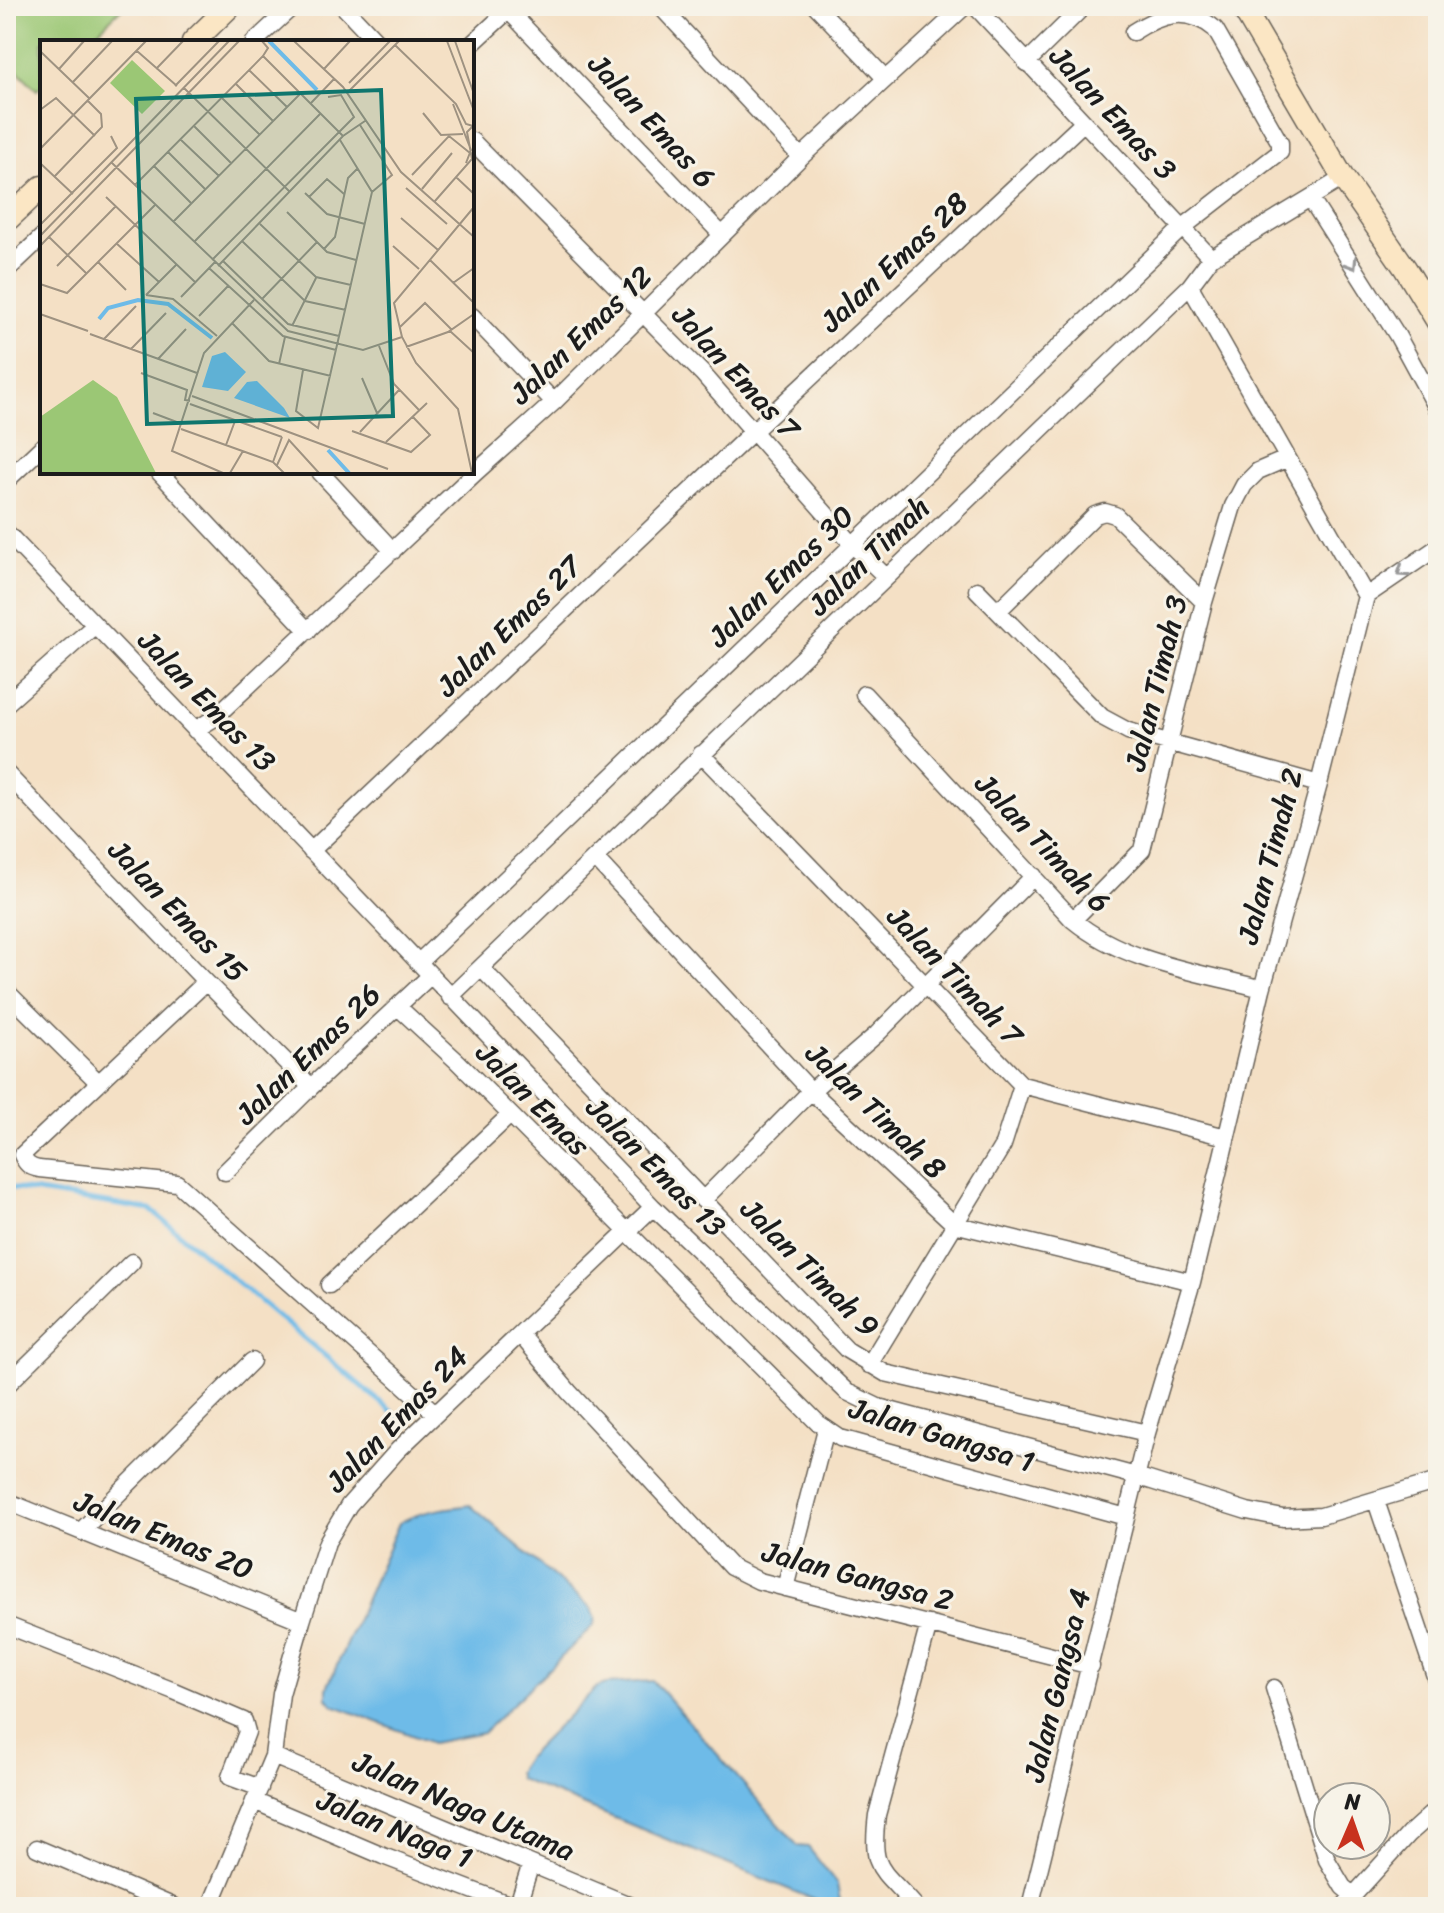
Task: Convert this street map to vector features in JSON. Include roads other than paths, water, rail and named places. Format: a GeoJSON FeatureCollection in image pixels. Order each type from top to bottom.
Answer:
{"type":"FeatureCollection","features":[{"type":"Feature","properties":{"kind":"street"},"geometry":{"type":"LineString","coordinates":[[195,40],[230,6]]}},
{"type":"Feature","properties":{"kind":"street"},"geometry":{"type":"LineString","coordinates":[[256,40],[293,6]]}},
{"type":"Feature","properties":{"kind":"street"},"geometry":{"type":"LineString","coordinates":[[343,6],[375,40]]}},
{"type":"Feature","properties":{"kind":"street"},"geometry":{"type":"LineString","coordinates":[[660,6],[801,157]]}},
{"type":"Feature","properties":{"kind":"street"},"geometry":{"type":"LineString","coordinates":[[816,6],[885,78]]}},
{"type":"Feature","properties":{"kind":"street","name":"Jalan Emas 12"},"geometry":{"type":"LineString","coordinates":[[474,471],[554,402],[801,157],[965,6]]}},
{"type":"Feature","properties":{"kind":"street","name":"Jalan Emas 3"},"geometry":{"type":"LineString","coordinates":[[975,6],[1211,258]]}},
{"type":"Feature","properties":{"kind":"street"},"geometry":{"type":"LineString","coordinates":[[1026,63],[1084,6]]}},
{"type":"Feature","properties":{"kind":"street"},"geometry":{"type":"LineString","coordinates":[[1244,7],[1343,178],[1438,322]]}},
{"type":"Feature","properties":{"kind":"street"},"geometry":{"type":"LineString","coordinates":[[474,42],[511,8]]}},
{"type":"Feature","properties":{"kind":"street","name":"Jalan Emas 6"},"geometry":{"type":"LineString","coordinates":[[511,8],[722,235]]}},
{"type":"Feature","properties":{"kind":"street","name":"Jalan Emas 30"},"geometry":{"type":"LineString","coordinates":[[418,963],[1182,228],[1280,152],[1280,143],[1215,29],[1207,22],[1180,14],[1164,15],[1133,32]]}},
{"type":"Feature","properties":{"kind":"street","name":"Jalan Emas 28"},"geometry":{"type":"LineString","coordinates":[[749,435],[1083,123]]}},
{"type":"Feature","properties":{"kind":"street","name":"Jalan Emas 7"},"geometry":{"type":"LineString","coordinates":[[474,143],[644,315],[749,435],[886,577]]}},
{"type":"Feature","properties":{"kind":"street","name":"Jalan Timah"},"geometry":{"type":"LineString","coordinates":[[450,997],[1190,286],[1211,258],[1343,178]]}},
{"type":"Feature","properties":{"kind":"street"},"geometry":{"type":"LineString","coordinates":[[6,221],[40,189]]}},
{"type":"Feature","properties":{"kind":"street"},"geometry":{"type":"LineString","coordinates":[[1310,198],[1397,335],[1438,410]]}},
{"type":"Feature","properties":{"kind":"street"},"geometry":{"type":"LineString","coordinates":[[6,271],[40,239]]}},
{"type":"Feature","properties":{"kind":"street"},"geometry":{"type":"LineString","coordinates":[[1190,286],[1366,596],[1438,547]]}},
{"type":"Feature","properties":{"kind":"street"},"geometry":{"type":"LineString","coordinates":[[474,318],[554,402]]}},
{"type":"Feature","properties":{"kind":"street","name":"Jalan Emas 27"},"geometry":{"type":"LineString","coordinates":[[311,851],[749,435]]}},
{"type":"Feature","properties":{"kind":"street"},"geometry":{"type":"LineString","coordinates":[[6,481],[40,449]]}},
{"type":"Feature","properties":{"kind":"street","name":"Jalan Timah 3"},"geometry":{"type":"LineString","coordinates":[[1073,920],[1142,850],[1204,602],[1233,506],[1244,485],[1258,471],[1286,459]]}},
{"type":"Feature","properties":{"kind":"street"},"geometry":{"type":"LineString","coordinates":[[161,474],[308,631]]}},
{"type":"Feature","properties":{"kind":"street"},"geometry":{"type":"LineString","coordinates":[[322,474],[393,551]]}},
{"type":"Feature","properties":{"kind":"street","name":"Jalan Emas 12"},"geometry":{"type":"LineString","coordinates":[[195,730],[213,719],[308,631],[471,474]]}},
{"type":"Feature","properties":{"kind":"street"},"geometry":{"type":"LineString","coordinates":[[999,610],[1095,515],[1105,512],[1115,515],[1204,602]]}},
{"type":"Feature","properties":{"kind":"street","name":"Jalan Emas 13"},"geometry":{"type":"LineString","coordinates":[[6,532],[653,1207],[854,1396],[878,1407],[1136,1476],[1247,1511],[1283,1518],[1321,1516],[1438,1481]]}},
{"type":"Feature","properties":{"kind":"street"},"geometry":{"type":"LineString","coordinates":[[977,590],[1102,717],[1128,731],[1319,784]]}},
{"type":"Feature","properties":{"kind":"street","name":"Jalan Timah 2"},"geometry":{"type":"LineString","coordinates":[[1136,1476],[1192,1282],[1262,989],[1319,784],[1366,596]]}},
{"type":"Feature","properties":{"kind":"street"},"geometry":{"type":"LineString","coordinates":[[6,704],[95,625]]}},
{"type":"Feature","properties":{"kind":"street","name":"Jalan Timah 6"},"geometry":{"type":"LineString","coordinates":[[864,694],[1073,920],[1094,937],[1118,950],[1262,989]]}},
{"type":"Feature","properties":{"kind":"street","name":"Jalan Timah 7"},"geometry":{"type":"LineString","coordinates":[[701,754],[1022,1085],[1226,1137]]}},
{"type":"Feature","properties":{"kind":"street","name":"Jalan Emas 15"},"geometry":{"type":"LineString","coordinates":[[6,773],[311,1087]]}},
{"type":"Feature","properties":{"kind":"street","name":"Jalan Timah 8"},"geometry":{"type":"LineString","coordinates":[[595,858],[811,1091],[954,1224],[1192,1282]]}},
{"type":"Feature","properties":{"kind":"street"},"geometry":{"type":"LineString","coordinates":[[703,1200],[811,1091],[877,1034],[1034,876]]}},
{"type":"Feature","properties":{"kind":"street","name":"Jalan Timah 9"},"geometry":{"type":"LineString","coordinates":[[481,968],[847,1350],[885,1373],[1147,1433]]}},
{"type":"Feature","properties":{"kind":"street","name":"Jalan Emas 26"},"geometry":{"type":"LineString","coordinates":[[225,1172],[430,976]]}},
{"type":"Feature","properties":{"kind":"street"},"geometry":{"type":"LineString","coordinates":[[206,982],[22,1155],[31,1168],[177,1183],[436,1414]]}},
{"type":"Feature","properties":{"kind":"street"},"geometry":{"type":"LineString","coordinates":[[6,991],[98,1082]]}},
{"type":"Feature","properties":{"kind":"street","name":"Jalan Emas"},"geometry":{"type":"LineString","coordinates":[[398,1007],[627,1232]]}},
{"type":"Feature","properties":{"kind":"street"},"geometry":{"type":"LineString","coordinates":[[869,1365],[1003,1145],[1022,1085]]}},
{"type":"Feature","properties":{"kind":"street"},"geometry":{"type":"LineString","coordinates":[[329,1285],[510,1115]]}},
{"type":"Feature","properties":{"kind":"street","name":"Jalan Emas 24"},"geometry":{"type":"LineString","coordinates":[[210,1907],[273,1756],[281,1694],[302,1621],[327,1542],[349,1505],[371,1477],[653,1207]]}},
{"type":"Feature","properties":{"kind":"street","name":"Jalan Gangsa 1"},"geometry":{"type":"LineString","coordinates":[[627,1232],[818,1423],[840,1438],[1126,1517]]}},
{"type":"Feature","properties":{"kind":"street"},"geometry":{"type":"LineString","coordinates":[[6,1386],[132,1262]]}},
{"type":"Feature","properties":{"kind":"street","name":"Jalan Gangsa 2"},"geometry":{"type":"LineString","coordinates":[[520,1334],[731,1567],[759,1581],[1091,1666]]}},
{"type":"Feature","properties":{"kind":"street"},"geometry":{"type":"LineString","coordinates":[[81,1531],[252,1361]]}},
{"type":"Feature","properties":{"kind":"street"},"geometry":{"type":"LineString","coordinates":[[785,1588],[826,1429]]}},
{"type":"Feature","properties":{"kind":"street","name":"Jalan Gangsa 4"},"geometry":{"type":"LineString","coordinates":[[1030,1907],[1136,1476]]}},
{"type":"Feature","properties":{"kind":"street","name":"Jalan Emas 20"},"geometry":{"type":"LineString","coordinates":[[6,1501],[302,1621]]}},
{"type":"Feature","properties":{"kind":"street"},"geometry":{"type":"LineString","coordinates":[[1376,1501],[1438,1685]]}},
{"type":"Feature","properties":{"kind":"street"},"geometry":{"type":"LineString","coordinates":[[916,1907],[876,1864],[873,1846],[877,1815],[929,1624]]}},
{"type":"Feature","properties":{"kind":"street","name":"Jalan Naga 1"},"geometry":{"type":"LineString","coordinates":[[6,1625],[244,1721],[247,1732],[230,1777],[257,1794],[383,1856],[516,1907]]}},
{"type":"Feature","properties":{"kind":"street"},"geometry":{"type":"LineString","coordinates":[[1274,1688],[1327,1860],[1349,1902],[1409,1834],[1438,1808]]}},
{"type":"Feature","properties":{"kind":"street","name":"Jalan Naga Utama"},"geometry":{"type":"LineString","coordinates":[[273,1756],[634,1907]]}},
{"type":"Feature","properties":{"kind":"street"},"geometry":{"type":"LineString","coordinates":[[37,1848],[175,1907]]}},
{"type":"Feature","properties":{"kind":"street"},"geometry":{"type":"LineString","coordinates":[[516,1907],[531,1864]]}},
{"type":"Feature","properties":{"kind":"water"},"geometry":{"type":"Polygon","coordinates":[[[470,1505],[591,1608],[596,1619],[593,1626],[483,1733],[432,1743],[333,1705],[327,1698],[327,1688],[399,1523],[425,1513],[470,1505]]]}},
{"type":"Feature","properties":{"kind":"water"},"geometry":{"type":"Polygon","coordinates":[[[653,1681],[798,1846],[808,1847],[837,1884],[841,1906],[832,1907],[519,1779],[517,1772],[527,1757],[597,1687],[653,1681]]]}},
{"type":"Feature","properties":{"kind":"waterway"},"geometry":{"type":"LineString","coordinates":[[6,1187],[151,1210],[398,1417]]}}]}
